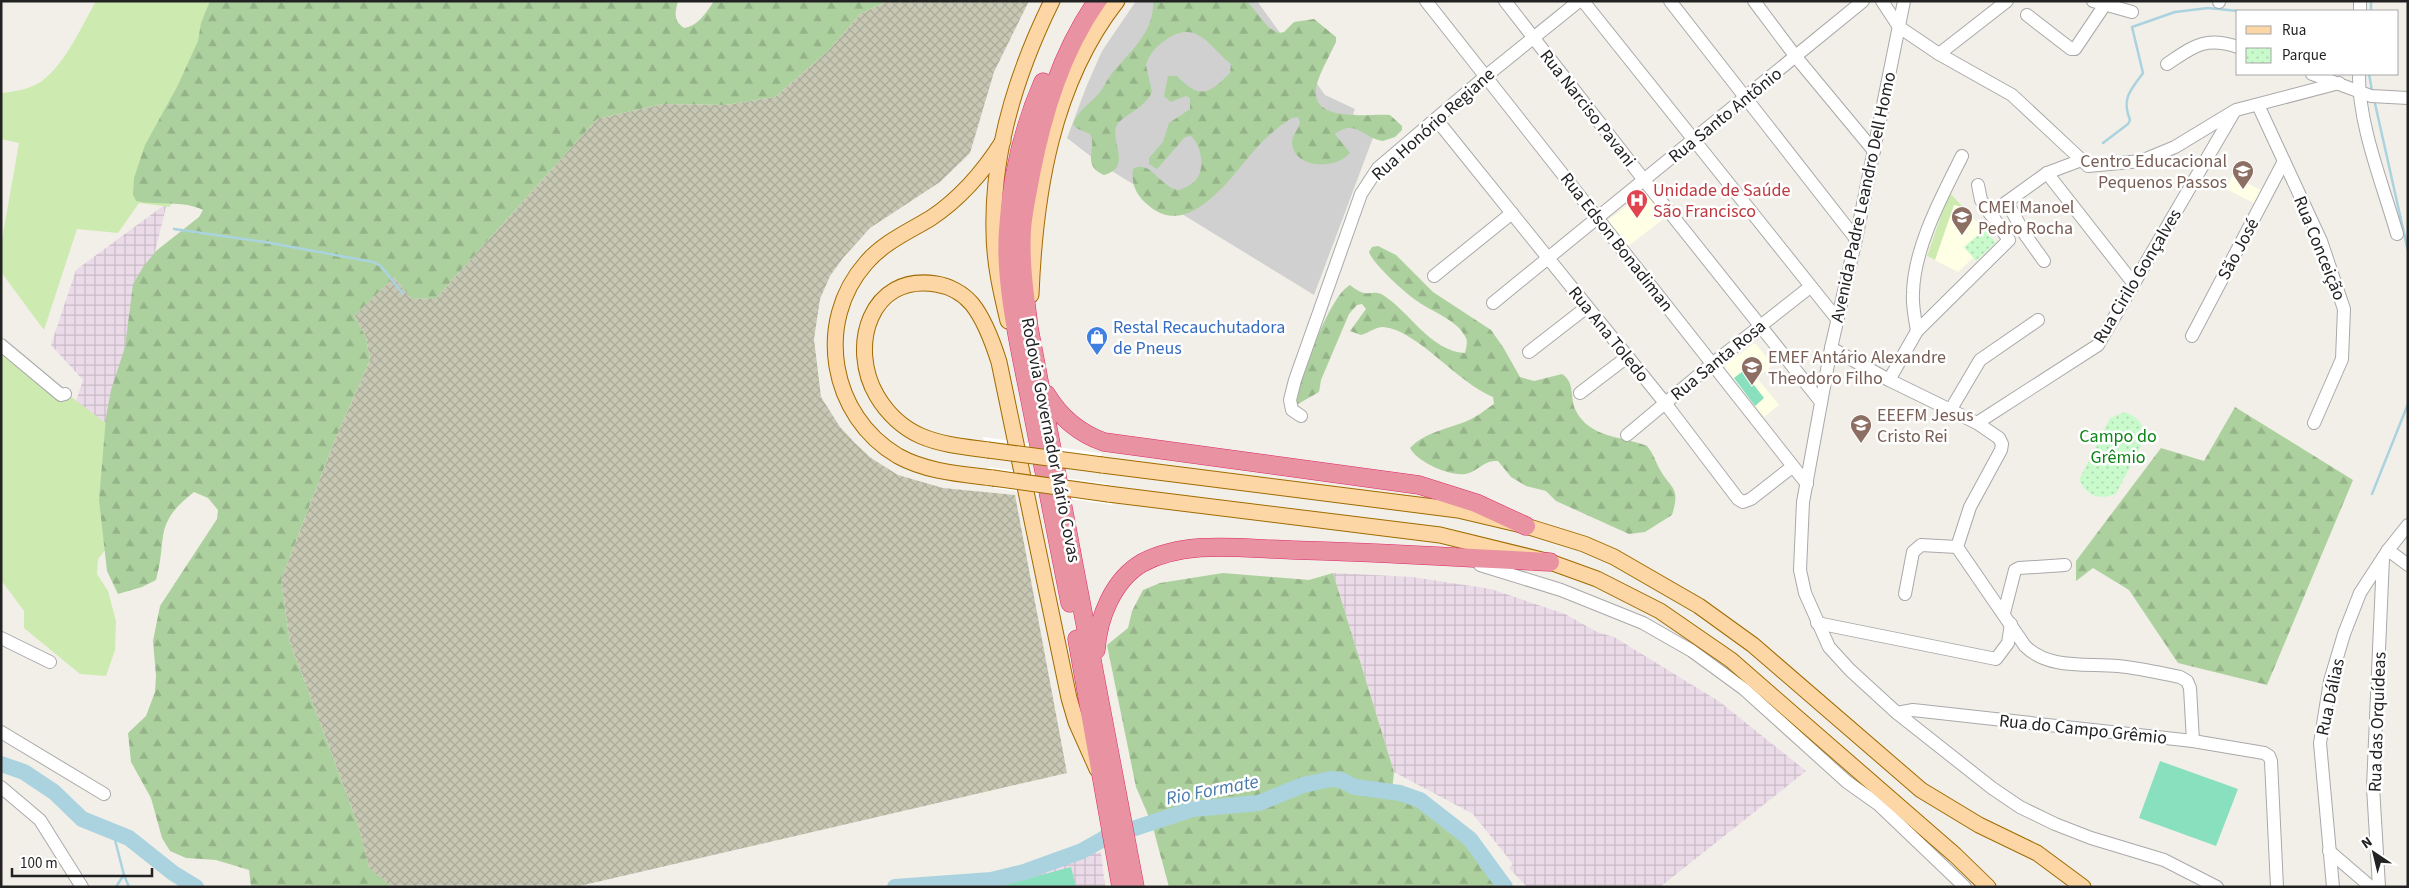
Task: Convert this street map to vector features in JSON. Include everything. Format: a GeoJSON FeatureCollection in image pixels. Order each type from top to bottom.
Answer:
{"type":"FeatureCollection","features":[{"type":"Feature","properties":{"kind":"highway","name":"Rodovia Governador Mário Covas"},"geometry":{"type":"LineString","coordinates":[[1083,1],[1061,41],[1039,91],[1024,139],[1014,183],[1007,231],[1010,282],[1023,362],[1075,625],[1102,778],[1113,799]]}},
{"type":"Feature","properties":{"kind":"highway","name":"Rodovia Governador Mário Covas"},"geometry":{"type":"LineString","coordinates":[[1097,1],[1069,51],[1050,95],[1038,138],[1022,230],[1023,282],[1096,676],[1113,799],[1127,879]]}},
{"type":"Feature","properties":{"kind":"highway"},"geometry":{"type":"LineString","coordinates":[[1039,375],[1047,395],[1063,416],[1084,433],[1104,442],[1419,485],[1476,503],[1526,526]]}},
{"type":"Feature","properties":{"kind":"highway"},"geometry":{"type":"LineString","coordinates":[[1096,676],[1098,635],[1110,598],[1132,570],[1162,554],[1184,549],[1206,548],[1431,554],[1550,562]]}},
{"type":"Feature","properties":{"kind":"main road"},"geometry":{"type":"LineString","coordinates":[[1023,362],[1012,340],[998,282],[994,234],[997,181],[1003,141],[1027,57],[1052,1]]}},
{"type":"Feature","properties":{"kind":"main road"},"geometry":{"type":"LineString","coordinates":[[1030,328],[1033,237],[1040,194],[1061,108],[1086,49],[1117,1]]}},
{"type":"Feature","properties":{"kind":"main road"},"geometry":{"type":"LineString","coordinates":[[1003,141],[984,169],[960,195],[932,217],[886,244],[866,262],[850,284],[840,310],[834,350],[838,377],[847,402],[860,423],[878,442],[899,456],[922,466],[993,478],[1440,535],[1550,562],[1626,592],[1708,642],[1761,685],[1988,887]]}},
{"type":"Feature","properties":{"kind":"main road"},"geometry":{"type":"LineString","coordinates":[[1102,778],[1072,712],[999,362],[988,332],[972,303],[951,288],[934,284],[916,284],[892,293],[874,311],[864,339],[865,370],[879,400],[897,420],[920,436],[939,442],[988,450],[1102,466],[1431,506],[1485,515],[1584,544],[1614,557],[1699,606],[1778,666],[1903,776],[1959,814],[2037,853],[2083,887]]}},
{"type":"Feature","properties":{"kind":"street","name":"Rua Edson Bonadiman"},"geometry":{"type":"LineString","coordinates":[[1426,1],[1807,484]]}},
{"type":"Feature","properties":{"kind":"street","name":"Rua Narciso Pavani"},"geometry":{"type":"LineString","coordinates":[[1505,1],[1644,180],[1821,402]]}},
{"type":"Feature","properties":{"kind":"street","name":"Rua Honório Regiane"},"geometry":{"type":"LineString","coordinates":[[1301,416],[1292,410],[1290,400],[1292,393],[1361,194],[1378,168],[1486,76],[1579,1]]}},
{"type":"Feature","properties":{"kind":"street"},"geometry":{"type":"LineString","coordinates":[[1583,1],[1837,319]]}},
{"type":"Feature","properties":{"kind":"street"},"geometry":{"type":"LineString","coordinates":[[1670,1],[1856,239]]}},
{"type":"Feature","properties":{"kind":"street","name":"Rua Santo Antônio"},"geometry":{"type":"LineString","coordinates":[[1493,303],[1863,1]]}},
{"type":"Feature","properties":{"kind":"street"},"geometry":{"type":"LineString","coordinates":[[1882,1],[1900,27],[1939,54],[2012,95],[2079,161],[2088,166],[2141,161],[2175,146],[2236,110],[2339,83]]}},
{"type":"Feature","properties":{"kind":"street","name":"Avenida Padre Leandro Dell Homo"},"geometry":{"type":"LineString","coordinates":[[1904,1],[1856,239],[1831,348],[1807,484],[1801,528],[1800,570],[1805,593],[1829,647],[1850,670],[1897,713],[1992,788],[2037,817],[2091,838],[2164,860],[2217,887]]}},
{"type":"Feature","properties":{"kind":"street"},"geometry":{"type":"LineString","coordinates":[[1939,54],[2007,1]]}},
{"type":"Feature","properties":{"kind":"street"},"geometry":{"type":"LineString","coordinates":[[1758,3],[1796,57],[1874,151]]}},
{"type":"Feature","properties":{"kind":"street"},"geometry":{"type":"LineString","coordinates":[[2028,15],[2072,49],[2075,49],[2098,4],[2132,12]]}},
{"type":"Feature","properties":{"kind":"street"},"geometry":{"type":"LineString","coordinates":[[2167,64],[2197,44],[2220,41],[2236,46]]}},
{"type":"Feature","properties":{"kind":"street"},"geometry":{"type":"LineString","coordinates":[[2315,75],[2372,96],[2408,98]]}},
{"type":"Feature","properties":{"kind":"street"},"geometry":{"type":"LineString","coordinates":[[2359,75],[2363,117],[2397,234]]}},
{"type":"Feature","properties":{"kind":"street","name":"Rua Conceição"},"geometry":{"type":"LineString","coordinates":[[2258,105],[2321,241],[2344,309],[2342,359],[2314,423]]}},
{"type":"Feature","properties":{"kind":"street","name":"Rua Cirilo Gonçalves"},"geometry":{"type":"LineString","coordinates":[[1977,422],[2098,345],[2236,110]]}},
{"type":"Feature","properties":{"kind":"street","name":"Rua Ana Toledo"},"geometry":{"type":"LineString","coordinates":[[1436,119],[1738,499],[1743,502],[1751,500],[1792,467]]}},
{"type":"Feature","properties":{"kind":"street"},"geometry":{"type":"LineString","coordinates":[[1917,332],[1912,293],[1920,253],[1940,198],[1962,156]]}},
{"type":"Feature","properties":{"kind":"street"},"geometry":{"type":"LineString","coordinates":[[1990,214],[2047,173],[2079,161]]}},
{"type":"Feature","properties":{"kind":"street","name":"São José"},"geometry":{"type":"LineString","coordinates":[[2192,336],[2284,161]]}},
{"type":"Feature","properties":{"kind":"street"},"geometry":{"type":"LineString","coordinates":[[2047,173],[2134,284]]}},
{"type":"Feature","properties":{"kind":"street"},"geometry":{"type":"LineString","coordinates":[[1978,185],[1981,200],[2008,240]]}},
{"type":"Feature","properties":{"kind":"street"},"geometry":{"type":"LineString","coordinates":[[2007,202],[2024,233],[2044,261]]}},
{"type":"Feature","properties":{"kind":"street"},"geometry":{"type":"LineString","coordinates":[[1434,276],[1512,213]]}},
{"type":"Feature","properties":{"kind":"street"},"geometry":{"type":"LineString","coordinates":[[1889,380],[1917,332],[2008,240],[2024,233]]}},
{"type":"Feature","properties":{"kind":"street","name":"Rua Santa Rosa"},"geometry":{"type":"LineString","coordinates":[[1627,435],[1712,364],[1810,287]]}},
{"type":"Feature","properties":{"kind":"street"},"geometry":{"type":"LineString","coordinates":[[1529,352],[1587,307]]}},
{"type":"Feature","properties":{"kind":"street"},"geometry":{"type":"LineString","coordinates":[[1951,409],[1980,360],[2038,320]]}},
{"type":"Feature","properties":{"kind":"street"},"geometry":{"type":"LineString","coordinates":[[1,345],[61,395],[64,394]]}},
{"type":"Feature","properties":{"kind":"street"},"geometry":{"type":"LineString","coordinates":[[1831,348],[1889,380],[1977,422],[1999,438],[2002,444],[2001,450],[1970,508],[1957,547]]}},
{"type":"Feature","properties":{"kind":"street"},"geometry":{"type":"LineString","coordinates":[[1580,393],[1627,357]]}},
{"type":"Feature","properties":{"kind":"street","name":"Rua Dálias"},"geometry":{"type":"LineString","coordinates":[[2333,887],[2320,743],[2330,681],[2344,634],[2360,593],[2386,554],[2408,526]]}},
{"type":"Feature","properties":{"kind":"street"},"geometry":{"type":"LineString","coordinates":[[1905,594],[1913,552],[1916,547],[1921,544],[1957,547]]}},
{"type":"Feature","properties":{"kind":"street"},"geometry":{"type":"LineString","coordinates":[[1957,547],[2025,646],[2043,659],[2053,662],[2120,666],[2180,677],[2187,681],[2190,688],[2193,741]]}},
{"type":"Feature","properties":{"kind":"street"},"geometry":{"type":"LineString","coordinates":[[1431,554],[1494,567],[1562,590],[1643,623],[1692,651],[1744,689],[1846,782],[1878,804],[1965,887]]}},
{"type":"Feature","properties":{"kind":"street"},"geometry":{"type":"LineString","coordinates":[[2386,554],[2408,565]]}},
{"type":"Feature","properties":{"kind":"street","name":"Rua das Orquídeas"},"geometry":{"type":"LineString","coordinates":[[2379,887],[2373,787],[2386,554]]}},
{"type":"Feature","properties":{"kind":"street"},"geometry":{"type":"LineString","coordinates":[[1818,623],[1996,659],[2008,642],[2007,619],[2016,570],[2019,568],[2065,564]]}},
{"type":"Feature","properties":{"kind":"street"},"geometry":{"type":"LineString","coordinates":[[1,638],[50,662]]}},
{"type":"Feature","properties":{"kind":"street","name":"Rua do Campo Grêmio"},"geometry":{"type":"LineString","coordinates":[[1897,713],[1913,710],[2193,741],[2269,756],[2277,887]]}},
{"type":"Feature","properties":{"kind":"street"},"geometry":{"type":"LineString","coordinates":[[1,732],[104,794]]}},
{"type":"Feature","properties":{"kind":"street"},"geometry":{"type":"LineString","coordinates":[[1,787],[40,820],[82,887]]}},
{"type":"Feature","properties":{"kind":"street"},"geometry":{"type":"LineString","coordinates":[[2329,852],[2371,887]]}},
{"type":"Feature","properties":{"kind":"shaded area"},"geometry":{"type":"Polygon","coordinates":[[[888,1],[1029,1],[994,72],[970,153],[940,182],[870,228],[843,258],[830,276],[820,299],[814,339],[821,397],[840,427],[855,443],[871,458],[898,475],[943,488],[1015,495],[1067,773],[575,887],[392,887],[369,869],[358,825],[290,642],[281,580],[334,442],[370,360],[366,337],[354,316],[394,277],[412,299],[436,298],[597,119],[663,104],[726,105],[775,97],[829,50],[860,14],[888,1]]]}},
{"type":"Feature","properties":{"kind":"shaded area"},"geometry":{"type":"Polygon","coordinates":[[[1136,1],[1257,1],[1325,95],[1355,109],[1353,114],[1377,127],[1314,295],[1102,165],[1067,138],[1102,51],[1136,1]]]}},
{"type":"Feature","properties":{"kind":"shaded area","name":"Centro Educacional Pequenos Passos"},"geometry":{"type":"Polygon","coordinates":[[[2232,176],[2261,190],[2254,203],[2226,189],[2232,176]]]}},
{"type":"Feature","properties":{"kind":"shaded area","name":"Unidade de Saúde São Francisco"},"geometry":{"type":"Polygon","coordinates":[[[1646,191],[1666,217],[1627,247],[1607,221],[1646,191]]]}},
{"type":"Feature","properties":{"kind":"shaded area","name":"CMEI Manoel Pedro Rocha"},"geometry":{"type":"Polygon","coordinates":[[[1949,192],[1996,242],[1976,261],[1973,258],[1958,272],[1927,256],[1949,192]]]}},
{"type":"Feature","properties":{"kind":"shaded area"},"geometry":{"type":"Polygon","coordinates":[[[167,203],[109,439],[67,428],[83,380],[51,345],[76,270],[167,203]]]}},
{"type":"Feature","properties":{"kind":"shaded area","name":"EMEF Antário Alexandre Theodoro Filho"},"geometry":{"type":"Polygon","coordinates":[[[1753,344],[1756,344],[1773,365],[1757,378],[1779,405],[1764,417],[1724,366],[1753,344]]]}},
{"type":"Feature","properties":{"kind":"shaded area"},"geometry":{"type":"Polygon","coordinates":[[[1333,573],[1412,577],[1491,589],[1565,614],[1597,632],[1614,637],[1720,702],[1806,771],[1660,887],[1527,887],[1509,868],[1513,864],[1473,814],[1394,772],[1333,573]]]}},
{"type":"Feature","properties":{"kind":"shaded area"},"geometry":{"type":"Polygon","coordinates":[[[1101,852],[1105,887],[920,887],[1101,852]]]}},
{"type":"Feature","properties":{"kind":"green space"},"geometry":{"type":"Polygon","coordinates":[[[96,1],[221,1],[206,75],[170,207],[139,203],[118,233],[77,229],[44,330],[1,272],[1,245],[19,143],[1,139],[1,93],[28,88],[42,81],[50,74],[66,55],[96,1]]]}},
{"type":"Feature","properties":{"kind":"green space"},"geometry":{"type":"Polygon","coordinates":[[[210,1],[678,1],[676,19],[684,28],[698,22],[714,1],[888,1],[860,14],[829,50],[775,97],[726,105],[663,104],[597,119],[436,298],[412,299],[394,277],[354,316],[366,337],[370,360],[334,442],[281,580],[290,642],[358,825],[369,868],[392,887],[251,887],[249,870],[216,860],[186,858],[170,851],[162,838],[151,798],[131,762],[128,733],[146,716],[155,692],[156,676],[153,641],[160,606],[217,519],[218,510],[208,498],[194,492],[181,503],[167,523],[156,580],[142,587],[118,594],[107,571],[99,500],[106,417],[111,390],[125,347],[133,284],[143,267],[156,251],[199,217],[203,210],[187,205],[136,201],[133,194],[134,178],[145,145],[178,85],[198,41],[201,23],[210,1]]]}},
{"type":"Feature","properties":{"kind":"green space"},"geometry":{"type":"Polygon","coordinates":[[[1153,1],[1247,1],[1269,28],[1279,33],[1284,32],[1294,22],[1314,19],[1336,37],[1336,42],[1318,80],[1317,101],[1323,108],[1336,113],[1390,115],[1402,126],[1402,130],[1395,137],[1383,141],[1354,129],[1342,130],[1335,134],[1350,153],[1336,162],[1318,164],[1301,159],[1295,153],[1292,141],[1300,122],[1298,117],[1292,118],[1262,142],[1212,198],[1197,209],[1181,215],[1165,215],[1148,205],[1137,193],[1133,180],[1133,169],[1145,168],[1167,185],[1180,190],[1194,182],[1198,177],[1201,165],[1198,146],[1191,136],[1185,137],[1157,169],[1149,164],[1149,158],[1163,142],[1169,123],[1190,109],[1190,98],[1186,96],[1171,102],[1164,96],[1168,76],[1177,76],[1192,89],[1198,91],[1210,90],[1230,73],[1231,64],[1208,42],[1194,33],[1175,34],[1158,46],[1151,54],[1146,65],[1152,92],[1139,108],[1118,123],[1115,133],[1119,161],[1112,171],[1104,175],[1097,171],[1091,161],[1092,140],[1090,134],[1076,128],[1073,124],[1081,111],[1100,92],[1110,76],[1145,33],[1150,23],[1153,1]]]}},
{"type":"Feature","properties":{"kind":"green space"},"geometry":{"type":"Polygon","coordinates":[[[1949,192],[1963,207],[1954,205],[1935,260],[1927,256],[1949,192]]]}},
{"type":"Feature","properties":{"kind":"green space"},"geometry":{"type":"Polygon","coordinates":[[[1984,230],[1996,242],[1976,261],[1964,247],[1984,230]]]}},
{"type":"Feature","properties":{"kind":"green space"},"geometry":{"type":"Polygon","coordinates":[[[1378,246],[1396,255],[1433,292],[1491,330],[1520,377],[1534,381],[1562,374],[1571,385],[1575,409],[1581,419],[1589,426],[1607,435],[1647,446],[1675,493],[1675,506],[1672,515],[1645,532],[1629,534],[1556,501],[1546,491],[1526,486],[1511,477],[1498,461],[1490,462],[1469,473],[1454,474],[1436,468],[1420,459],[1410,448],[1423,438],[1474,417],[1494,404],[1493,397],[1466,381],[1423,347],[1396,330],[1380,327],[1361,335],[1350,331],[1366,309],[1362,304],[1357,305],[1349,314],[1321,380],[1319,392],[1298,404],[1293,400],[1325,320],[1342,292],[1350,285],[1362,292],[1383,295],[1431,338],[1453,351],[1465,353],[1467,340],[1457,326],[1412,297],[1376,264],[1369,252],[1372,247],[1378,246]]]}},
{"type":"Feature","properties":{"kind":"green space"},"geometry":{"type":"Polygon","coordinates":[[[1,343],[112,428],[123,528],[98,559],[97,574],[108,591],[116,621],[115,650],[106,676],[80,674],[24,628],[24,611],[1,580],[1,343]]]}},
{"type":"Feature","properties":{"kind":"green space"},"geometry":{"type":"Polygon","coordinates":[[[1743,371],[1764,398],[1755,406],[1734,378],[1743,371]]]}},
{"type":"Feature","properties":{"kind":"green space"},"geometry":{"type":"Polygon","coordinates":[[[2235,407],[2353,480],[2267,685],[2178,663],[2129,590],[2093,568],[2076,581],[2076,561],[2161,448],[2204,461],[2235,407]]]}},
{"type":"Feature","properties":{"kind":"green space","name":"Campo do Grêmio"},"geometry":{"type":"Polygon","coordinates":[[[2125,412],[2139,421],[2146,436],[2116,494],[2104,497],[2094,496],[2082,486],[2079,480],[2110,418],[2125,412]]]}},
{"type":"Feature","properties":{"kind":"green space"},"geometry":{"type":"Polygon","coordinates":[[[1223,573],[1309,580],[1333,573],[1394,772],[1392,791],[1409,796],[1442,815],[1471,842],[1496,872],[1505,887],[1169,887],[1152,824],[1136,787],[1107,645],[1128,628],[1132,611],[1143,590],[1160,583],[1223,573]]]}},
{"type":"Feature","properties":{"kind":"green space"},"geometry":{"type":"Polygon","coordinates":[[[2160,761],[2238,789],[2216,846],[2139,818],[2160,761]]]}},
{"type":"Feature","properties":{"kind":"green space"},"geometry":{"type":"Polygon","coordinates":[[[1071,867],[1076,887],[997,887],[1071,867]]]}},
{"type":"Feature","properties":{"kind":"pier"},"geometry":{"type":"Polygon","coordinates":[[[983,437],[1101,453],[1106,474],[987,458],[983,437]]]}},
{"type":"Feature","properties":{"kind":"pier"},"geometry":{"type":"Polygon","coordinates":[[[989,467],[1109,484],[1113,505],[994,488],[989,467]]]}},
{"type":"Feature","properties":{"kind":"waterway"},"geometry":{"type":"LineString","coordinates":[[2371,1],[2371,10]]}},
{"type":"Feature","properties":{"kind":"waterway"},"geometry":{"type":"LineString","coordinates":[[2103,143],[2128,124],[2130,120],[2127,112],[2127,100],[2131,90],[2143,73],[2132,27],[2175,12],[2208,8],[2236,11]]}},
{"type":"Feature","properties":{"kind":"waterway"},"geometry":{"type":"LineString","coordinates":[[2369,75],[2372,91]]}},
{"type":"Feature","properties":{"kind":"waterway"},"geometry":{"type":"LineString","coordinates":[[2374,99],[2408,251]]}},
{"type":"Feature","properties":{"kind":"waterway"},"geometry":{"type":"LineString","coordinates":[[174,229],[265,242],[373,262],[381,266],[403,294]]}},
{"type":"Feature","properties":{"kind":"waterway"},"geometry":{"type":"LineString","coordinates":[[2372,494],[2408,404]]}},
{"type":"Feature","properties":{"kind":"waterway","name":"Rio Formate"},"geometry":{"type":"LineString","coordinates":[[1,764],[24,772],[54,792],[82,819],[129,838],[173,873],[196,887]]}},
{"type":"Feature","properties":{"kind":"waterway","name":"Rio Formate"},"geometry":{"type":"LineString","coordinates":[[895,887],[991,880],[1024,872],[1082,851],[1105,838],[1193,809],[1259,803],[1303,785],[1331,779],[1341,780],[1355,787],[1400,793],[1420,800],[1470,839],[1505,887]]}},
{"type":"Feature","properties":{"kind":"waterway"},"geometry":{"type":"LineString","coordinates":[[113,832],[129,887]]}},
{"type":"Feature","properties":{"kind":"waterway"},"geometry":{"type":"LineString","coordinates":[[116,887],[123,876]]}},
{"type":"Feature","properties":{"kind":"place","name":"Centro Educacional Pequenos Passos"},"geometry":{"type":"Point","coordinates":[2243,190]}},
{"type":"Feature","properties":{"kind":"place","name":"Unidade de Saúde São Francisco"},"geometry":{"type":"Point","coordinates":[1637,219]}},
{"type":"Feature","properties":{"kind":"place","name":"CMEI Manoel Pedro Rocha"},"geometry":{"type":"Point","coordinates":[1962,236]}},
{"type":"Feature","properties":{"kind":"place","name":"Restal Recauchutadora de Pneus"},"geometry":{"type":"Point","coordinates":[1097,356]}},
{"type":"Feature","properties":{"kind":"place","name":"EMEF Antário Alexandre Theodoro Filho"},"geometry":{"type":"Point","coordinates":[1752,386]}},
{"type":"Feature","properties":{"kind":"place","name":"EEEFM Jesus Cristo Rei"},"geometry":{"type":"Point","coordinates":[1861,444]}}]}
